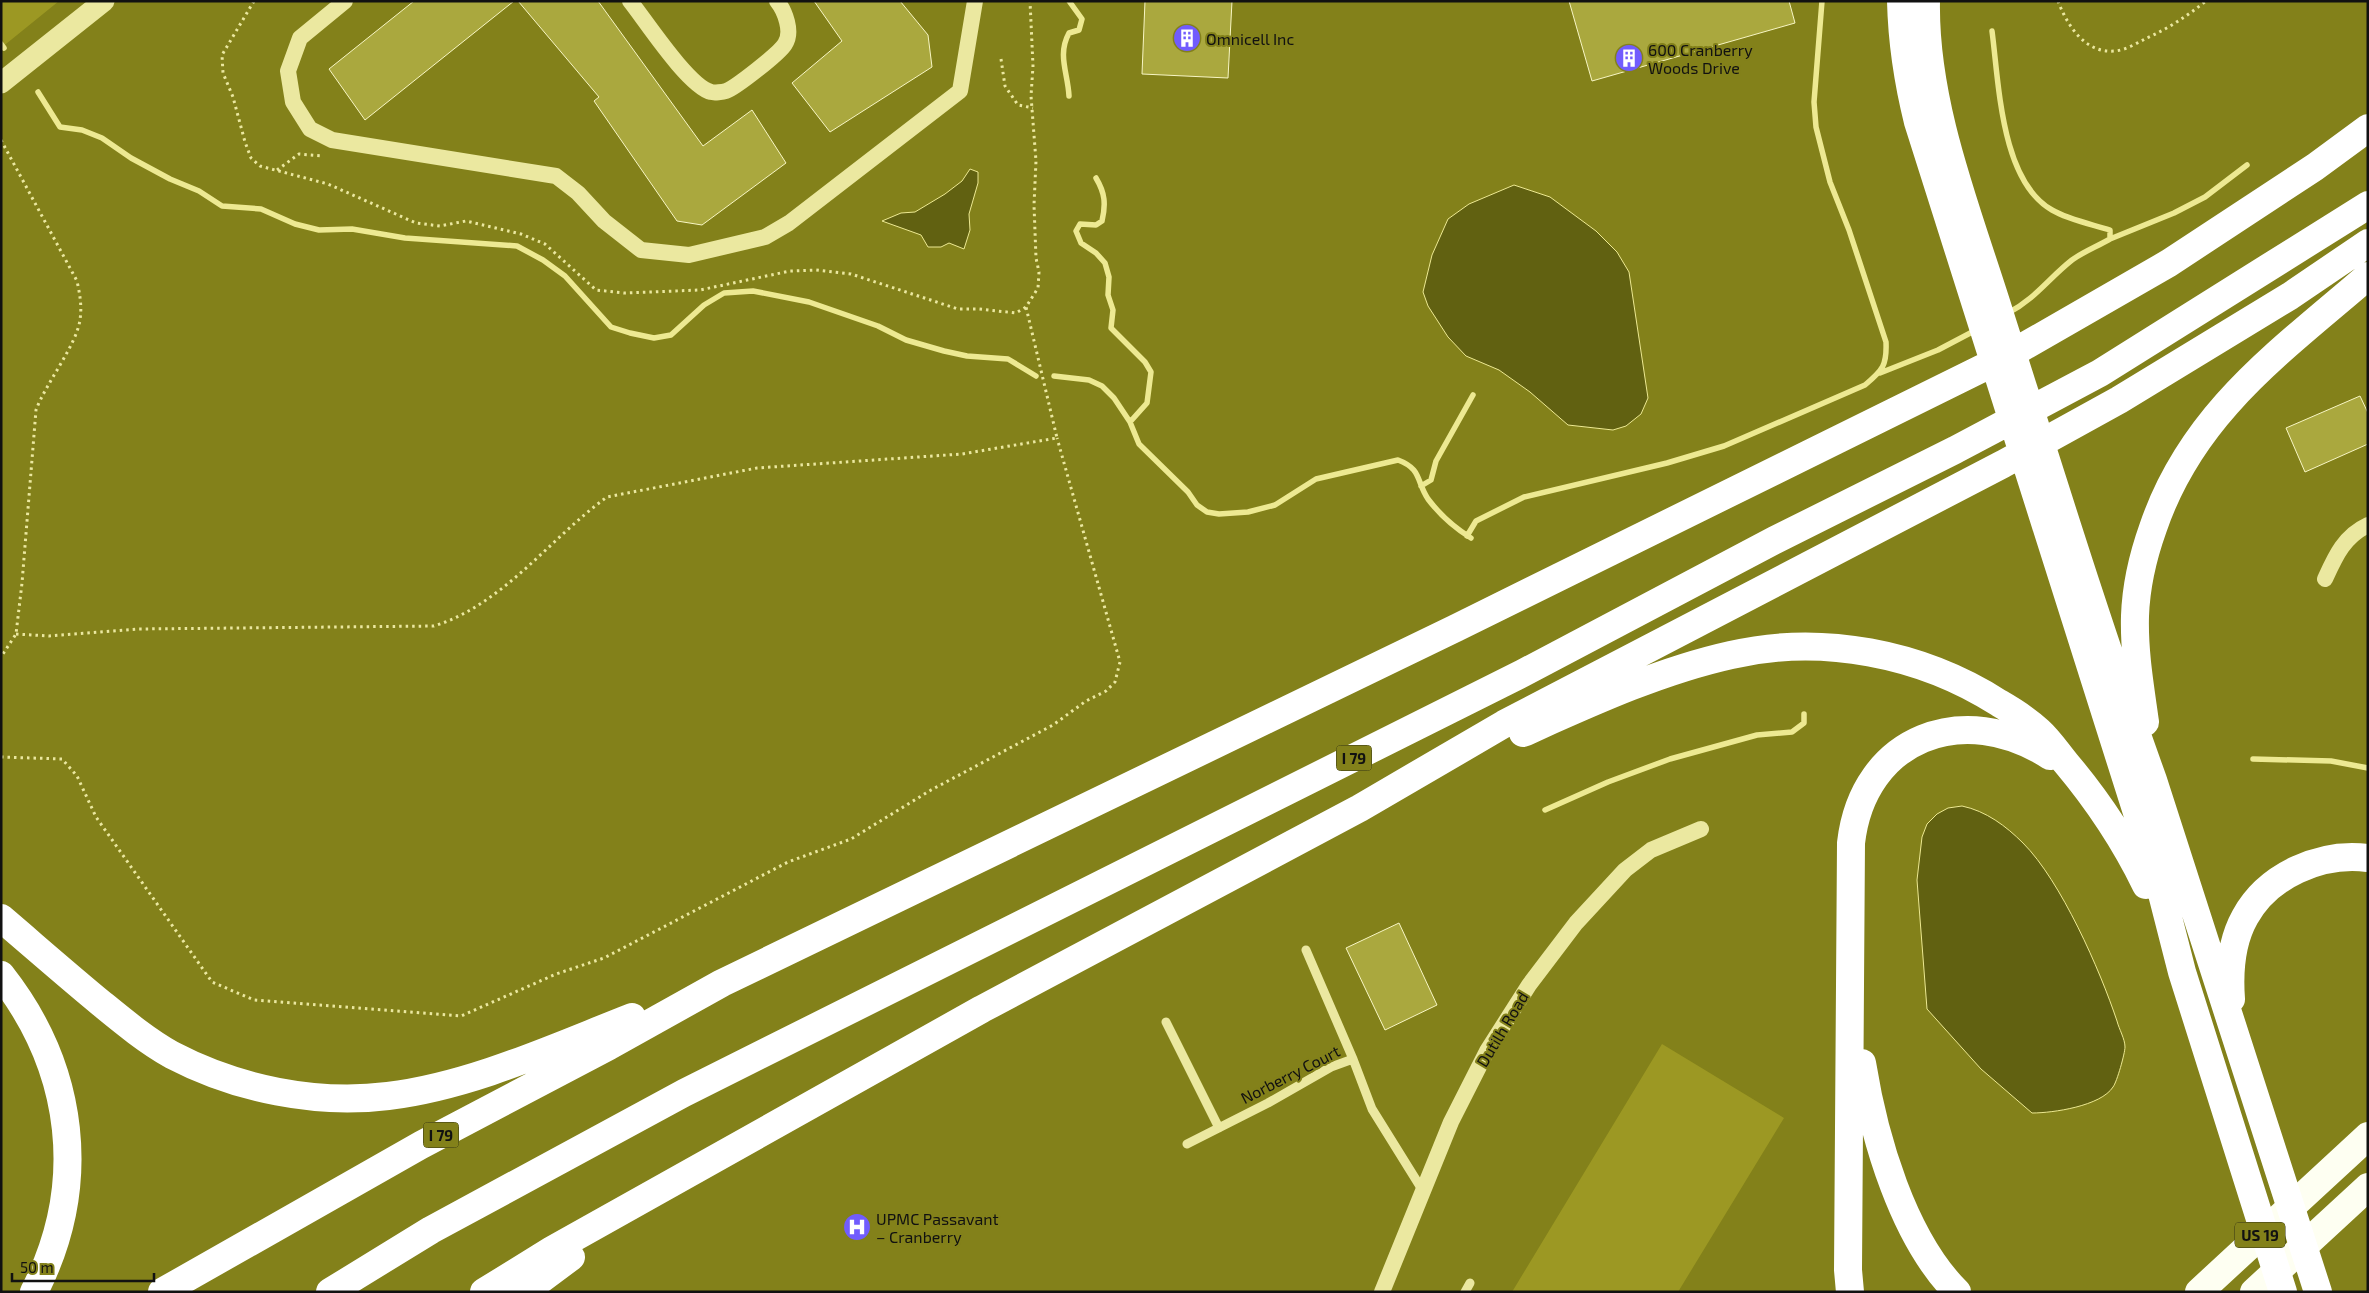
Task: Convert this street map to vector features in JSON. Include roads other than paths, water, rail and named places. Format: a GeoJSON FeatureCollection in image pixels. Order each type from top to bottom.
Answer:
{"type":"FeatureCollection","features":[{"type":"Feature","properties":{"kind":"highway"},"geometry":{"type":"LineString","coordinates":[[1901,1],[1906,73],[1918,122],[1981,288],[2043,485],[2159,882],[2182,972],[2283,1292]]}},
{"type":"Feature","properties":{"kind":"highway"},"geometry":{"type":"LineString","coordinates":[[1926,1],[1928,59],[1934,97],[1981,288]]}},
{"type":"Feature","properties":{"kind":"highway","name":"I 79"},"geometry":{"type":"LineString","coordinates":[[162,1292],[396,1159],[609,1046],[722,983],[1456,628],[2009,355],[2169,263],[2315,167],[2368,128]]}},
{"type":"Feature","properties":{"kind":"highway","name":"I 79"},"geometry":{"type":"LineString","coordinates":[[330,1292],[432,1230],[684,1093],[1523,673],[1775,540],[1956,450],[2100,374],[2368,205]]}},
{"type":"Feature","properties":{"kind":"highway"},"geometry":{"type":"LineString","coordinates":[[484,1292],[552,1250],[663,1189],[773,1125],[982,1009],[1360,808],[1504,724],[2003,464],[2119,400],[2290,296],[2368,243]]}},
{"type":"Feature","properties":{"kind":"highway"},"geometry":{"type":"LineString","coordinates":[[2153,780],[2135,656],[2135,614],[2138,581],[2147,544],[2163,499],[2178,469],[2199,436],[2236,391],[2368,276]]}},
{"type":"Feature","properties":{"kind":"highway"},"geometry":{"type":"LineString","coordinates":[[2043,485],[2153,780],[2240,1045],[2318,1292]]}},
{"type":"Feature","properties":{"kind":"highway"},"geometry":{"type":"LineString","coordinates":[[1360,808],[1606,696],[1689,666],[1732,654],[1794,647],[1838,648],[1873,653],[1908,661],[1981,691],[2021,716],[2039,731],[2103,809],[2128,848],[2182,972]]}},
{"type":"Feature","properties":{"kind":"highway"},"geometry":{"type":"LineString","coordinates":[[1850,1292],[1848,1270],[1852,826],[1864,794],[1884,766],[1897,754],[1921,740],[1945,732],[1977,729],[1992,730],[2036,747],[2077,776]]}},
{"type":"Feature","properties":{"kind":"highway"},"geometry":{"type":"LineString","coordinates":[[2240,1045],[2232,1004],[2231,968],[2238,933],[2254,904],[2277,881],[2307,865],[2334,858],[2368,858]]}},
{"type":"Feature","properties":{"kind":"highway"},"geometry":{"type":"LineString","coordinates":[[1,918],[131,1027],[172,1054],[229,1079],[272,1090],[330,1099],[388,1096],[439,1086],[504,1065],[722,983]]}},
{"type":"Feature","properties":{"kind":"highway"},"geometry":{"type":"LineString","coordinates":[[1850,972],[1866,1088],[1889,1171],[1927,1254],[1941,1275],[1957,1292]]}},
{"type":"Feature","properties":{"kind":"highway"},"geometry":{"type":"LineString","coordinates":[[1,975],[25,1010],[44,1045],[56,1076],[64,1105],[68,1136],[69,1165],[60,1221],[45,1270],[34,1292]]}},
{"type":"Feature","properties":{"kind":"highway","name":"US 19"},"geometry":{"type":"LineString","coordinates":[[2199,1292],[2368,1136]]}},
{"type":"Feature","properties":{"kind":"highway","name":"US 19"},"geometry":{"type":"LineString","coordinates":[[2254,1292],[2368,1187]]}},
{"type":"Feature","properties":{"kind":"highway"},"geometry":{"type":"LineString","coordinates":[[524,1292],[663,1189]]}},
{"type":"Feature","properties":{"kind":"street"},"geometry":{"type":"LineString","coordinates":[[1,83],[104,1]]}},
{"type":"Feature","properties":{"kind":"street"},"geometry":{"type":"LineString","coordinates":[[345,1],[300,38],[288,71],[293,102],[310,129],[332,140],[556,176],[578,193],[604,221],[641,250],[689,254],[765,238],[789,223],[960,91],[975,1]]}},
{"type":"Feature","properties":{"kind":"street"},"geometry":{"type":"LineString","coordinates":[[630,1],[693,81],[710,92],[727,91],[773,58],[786,43],[788,28],[784,10],[777,1]]}},
{"type":"Feature","properties":{"kind":"street"},"geometry":{"type":"LineString","coordinates":[[2325,579],[2342,545],[2352,535],[2368,525]]}},
{"type":"Feature","properties":{"kind":"street","name":"Dutilh Road"},"geometry":{"type":"LineString","coordinates":[[1382,1292],[1451,1122],[1488,1050],[1529,985],[1601,895],[1637,859],[1667,842],[1701,829]]}},
{"type":"Feature","properties":{"kind":"lane"},"geometry":{"type":"LineString","coordinates":[[1306,950],[1353,1059]]}},
{"type":"Feature","properties":{"kind":"lane"},"geometry":{"type":"LineString","coordinates":[[1166,1022],[1219,1128]]}},
{"type":"Feature","properties":{"kind":"lane","name":"Norberry Court"},"geometry":{"type":"LineString","coordinates":[[1187,1144],[1331,1068],[1353,1059],[1372,1109],[1423,1191]]}},
{"type":"Feature","properties":{"kind":"lane"},"geometry":{"type":"LineString","coordinates":[[1465,1292],[1470,1283]]}},
{"type":"Feature","properties":{"kind":"waterway"},"geometry":{"type":"LineString","coordinates":[[1069,1],[1082,19],[1079,30],[1069,33],[1064,49],[1063,57],[1069,96]]}},
{"type":"Feature","properties":{"kind":"waterway"},"geometry":{"type":"LineString","coordinates":[[1467,536],[1476,521],[1524,497],[1667,463],[1724,446],[1865,385],[1880,371],[1885,362],[1886,342],[1849,230],[1830,182],[1816,127],[1814,102],[1822,1]]}},
{"type":"Feature","properties":{"kind":"waterway"},"geometry":{"type":"LineString","coordinates":[[1992,31],[2006,130],[2012,155],[2022,177],[2035,196],[2052,210],[2073,219],[2110,230],[2110,239],[2072,260],[2034,295],[2008,313]]}},
{"type":"Feature","properties":{"kind":"waterway"},"geometry":{"type":"LineString","coordinates":[[1,44],[4,48]]}},
{"type":"Feature","properties":{"kind":"waterway"},"geometry":{"type":"LineString","coordinates":[[38,92],[60,127],[82,130],[102,138],[131,158],[170,179],[199,191],[222,206],[261,209],[295,224],[319,230],[352,229],[405,238],[517,246],[543,260],[565,276],[611,327],[630,333],[654,338],[671,335],[704,305],[724,293],[753,291],[809,302],[878,326],[906,340],[944,351],[967,356],[1008,359],[1036,376]]}},
{"type":"Feature","properties":{"kind":"waterway"},"geometry":{"type":"LineString","coordinates":[[2110,239],[2174,213],[2205,197],[2247,165]]}},
{"type":"Feature","properties":{"kind":"waterway"},"geometry":{"type":"LineString","coordinates":[[1096,178],[1104,199],[1102,221],[1096,225],[1080,224],[1076,231],[1081,243],[1096,253],[1105,263],[1109,277],[1108,295],[1113,310],[1111,328],[1145,362],[1151,372],[1147,403],[1130,422]]}},
{"type":"Feature","properties":{"kind":"waterway"},"geometry":{"type":"LineString","coordinates":[[1880,373],[1938,350],[1976,330]]}},
{"type":"Feature","properties":{"kind":"waterway"},"geometry":{"type":"LineString","coordinates":[[1054,376],[1089,380],[1102,386],[1114,398],[1130,422],[1139,444],[1188,492],[1197,505],[1207,512],[1219,514],[1248,512],[1275,505],[1316,479],[1398,460],[1411,467],[1418,476],[1424,493],[1438,510],[1471,538]]}},
{"type":"Feature","properties":{"kind":"waterway"},"geometry":{"type":"LineString","coordinates":[[1421,486],[1431,480],[1436,461],[1473,395]]}},
{"type":"Feature","properties":{"kind":"waterway"},"geometry":{"type":"LineString","coordinates":[[1545,810],[1608,782],[1670,759],[1757,735],[1792,732],[1804,723],[1804,714]]}},
{"type":"Feature","properties":{"kind":"waterway"},"geometry":{"type":"LineString","coordinates":[[2253,759],[2331,761],[2368,768]]}},
{"type":"Feature","properties":{"kind":"place","name":"Omnicell Inc"},"geometry":{"type":"Point","coordinates":[1187,38]}},
{"type":"Feature","properties":{"kind":"place","name":"600 Cranberry Woods Drive"},"geometry":{"type":"Point","coordinates":[1629,58]}},
{"type":"Feature","properties":{"kind":"place","name":"UPMC Passavant – Cranberry"},"geometry":{"type":"Point","coordinates":[857,1227]}}]}
